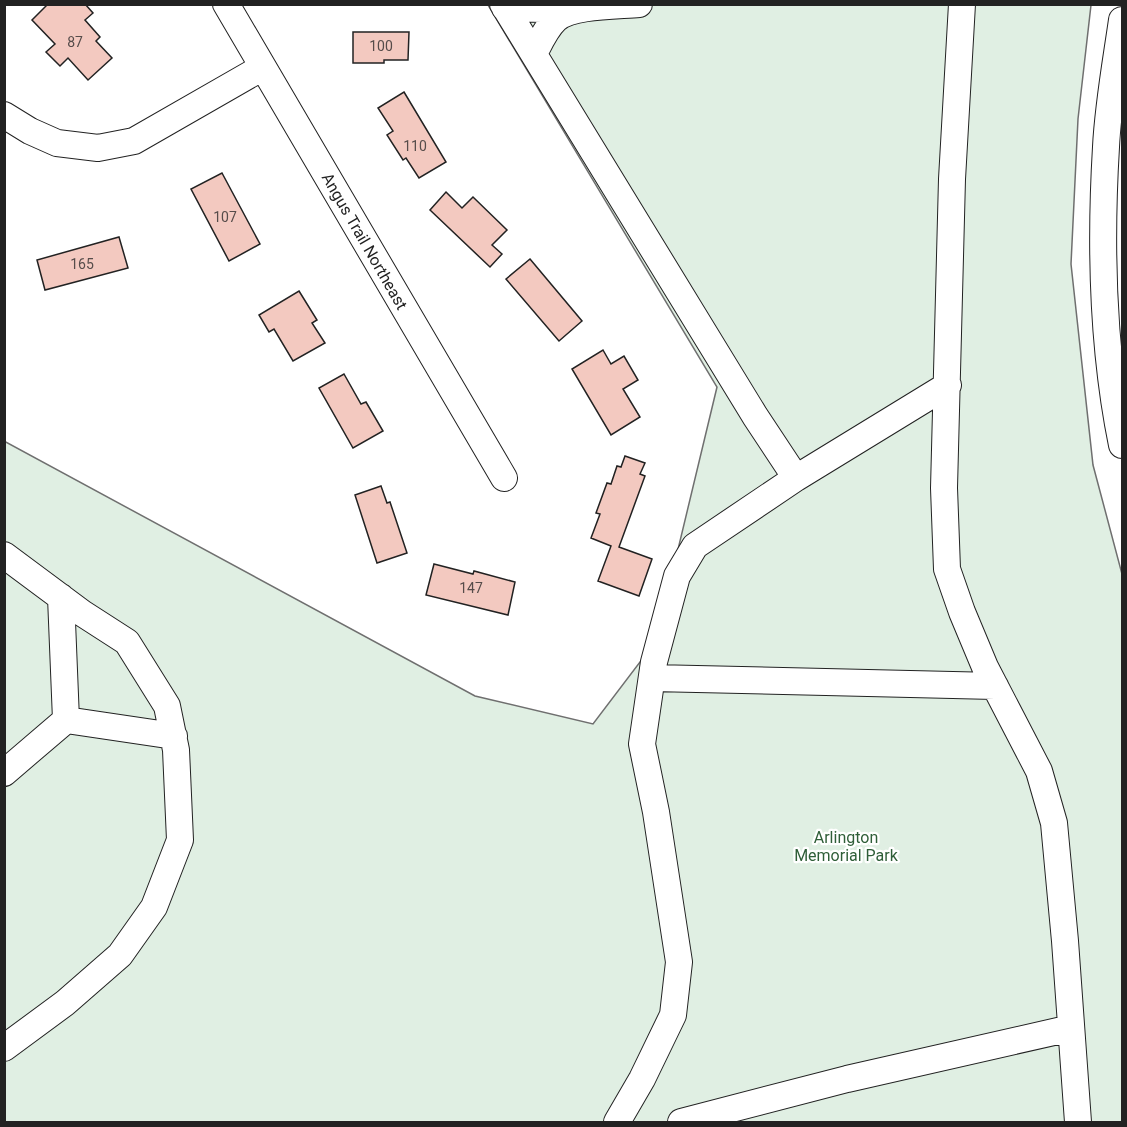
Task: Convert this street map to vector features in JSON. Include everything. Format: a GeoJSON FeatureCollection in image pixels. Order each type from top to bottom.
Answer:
{"type":"FeatureCollection","features":[{"type":"Feature","properties":{"kind":"street","name":"Angus Trail Northeast"},"geometry":{"type":"LineString","coordinates":[[226,4],[504,478]]}},
{"type":"Feature","properties":{"kind":"street"},"geometry":{"type":"LineString","coordinates":[[504,6],[576,10],[639,4]]}},
{"type":"Feature","properties":{"kind":"street"},"geometry":{"type":"LineString","coordinates":[[962,4],[952,180],[944,488],[948,569],[962,612],[985,667],[1039,771],[1054,822],[1078,1122]]}},
{"type":"Feature","properties":{"kind":"street"},"geometry":{"type":"LineString","coordinates":[[504,6],[755,416],[796,478]]}},
{"type":"Feature","properties":{"kind":"street"},"geometry":{"type":"LineString","coordinates":[[534,54],[546,30],[558,17],[576,10]]}},
{"type":"Feature","properties":{"kind":"street"},"geometry":{"type":"LineString","coordinates":[[1122,20],[1106,145],[1102,272],[1113,398],[1122,445]]}},
{"type":"Feature","properties":{"kind":"street"},"geometry":{"type":"LineString","coordinates":[[4,115],[30,131],[57,143],[98,148],[134,141],[263,67]]}},
{"type":"Feature","properties":{"kind":"street"},"geometry":{"type":"LineString","coordinates":[[617,1122],[673,1015],[679,962],[656,812],[642,744],[652,678],[677,576],[694,546],[796,478],[948,385]]}},
{"type":"Feature","properties":{"kind":"street"},"geometry":{"type":"LineString","coordinates":[[4,555],[127,642],[167,706],[176,750],[180,840],[154,907],[120,955],[65,1003],[4,1048]]}},
{"type":"Feature","properties":{"kind":"street"},"geometry":{"type":"LineString","coordinates":[[61,597],[66,720]]}},
{"type":"Feature","properties":{"kind":"street"},"geometry":{"type":"LineString","coordinates":[[652,678],[995,686]]}},
{"type":"Feature","properties":{"kind":"street"},"geometry":{"type":"LineString","coordinates":[[4,773],[66,720],[174,736]]}},
{"type":"Feature","properties":{"kind":"street"},"geometry":{"type":"LineString","coordinates":[[681,1122],[847,1079],[1071,1028]]}},
{"type":"Feature","properties":{"kind":"green space","name":"Arlington Memorial Park"},"geometry":{"type":"Polygon","coordinates":[[[488,5],[1091,5],[1078,119],[1071,264],[1093,465],[1122,574],[1122,1122],[5,1122],[4,441],[475,696],[593,724],[656,641],[717,387],[488,5]]]}},
{"type":"Feature","properties":{"kind":"building"},"geometry":{"type":"Polygon","coordinates":[[[48,4],[85,4],[93,13],[85,20],[100,37],[96,41],[112,58],[88,80],[68,58],[60,66],[46,52],[55,44],[32,20],[48,4]]]}},
{"type":"Feature","properties":{"kind":"building"},"geometry":{"type":"Polygon","coordinates":[[[353,32],[409,32],[408,60],[353,63],[353,32]]]}},
{"type":"Feature","properties":{"kind":"building"},"geometry":{"type":"Polygon","coordinates":[[[404,92],[446,162],[419,178],[406,158],[403,160],[387,135],[393,131],[378,108],[404,92]]]}},
{"type":"Feature","properties":{"kind":"building"},"geometry":{"type":"Polygon","coordinates":[[[222,173],[260,244],[229,261],[191,189],[222,173]]]}},
{"type":"Feature","properties":{"kind":"building"},"geometry":{"type":"Polygon","coordinates":[[[446,192],[462,208],[473,197],[507,230],[492,245],[502,254],[490,267],[430,210],[446,192]]]}},
{"type":"Feature","properties":{"kind":"building"},"geometry":{"type":"Polygon","coordinates":[[[119,237],[128,268],[45,290],[37,260],[119,237]]]}},
{"type":"Feature","properties":{"kind":"building"},"geometry":{"type":"Polygon","coordinates":[[[530,259],[582,321],[559,341],[506,279],[530,259]]]}},
{"type":"Feature","properties":{"kind":"building"},"geometry":{"type":"Polygon","coordinates":[[[299,291],[317,320],[312,323],[325,343],[293,361],[274,329],[269,332],[259,315],[299,291]]]}},
{"type":"Feature","properties":{"kind":"building"},"geometry":{"type":"Polygon","coordinates":[[[603,350],[611,364],[624,356],[638,380],[623,389],[640,417],[611,435],[572,369],[603,350]]]}},
{"type":"Feature","properties":{"kind":"building"},"geometry":{"type":"Polygon","coordinates":[[[344,374],[361,404],[366,402],[383,431],[353,448],[319,388],[344,374]]]}},
{"type":"Feature","properties":{"kind":"building"},"geometry":{"type":"Polygon","coordinates":[[[625,456],[645,463],[640,474],[645,476],[619,547],[652,559],[639,596],[598,581],[611,546],[591,538],[600,514],[596,513],[607,483],[611,484],[617,466],[621,467],[625,456]]]}},
{"type":"Feature","properties":{"kind":"building"},"geometry":{"type":"Polygon","coordinates":[[[381,486],[387,503],[390,502],[407,553],[377,563],[355,495],[381,486]]]}},
{"type":"Feature","properties":{"kind":"building"},"geometry":{"type":"Polygon","coordinates":[[[434,564],[473,574],[474,571],[515,582],[508,615],[426,595],[434,564]]]}}]}
